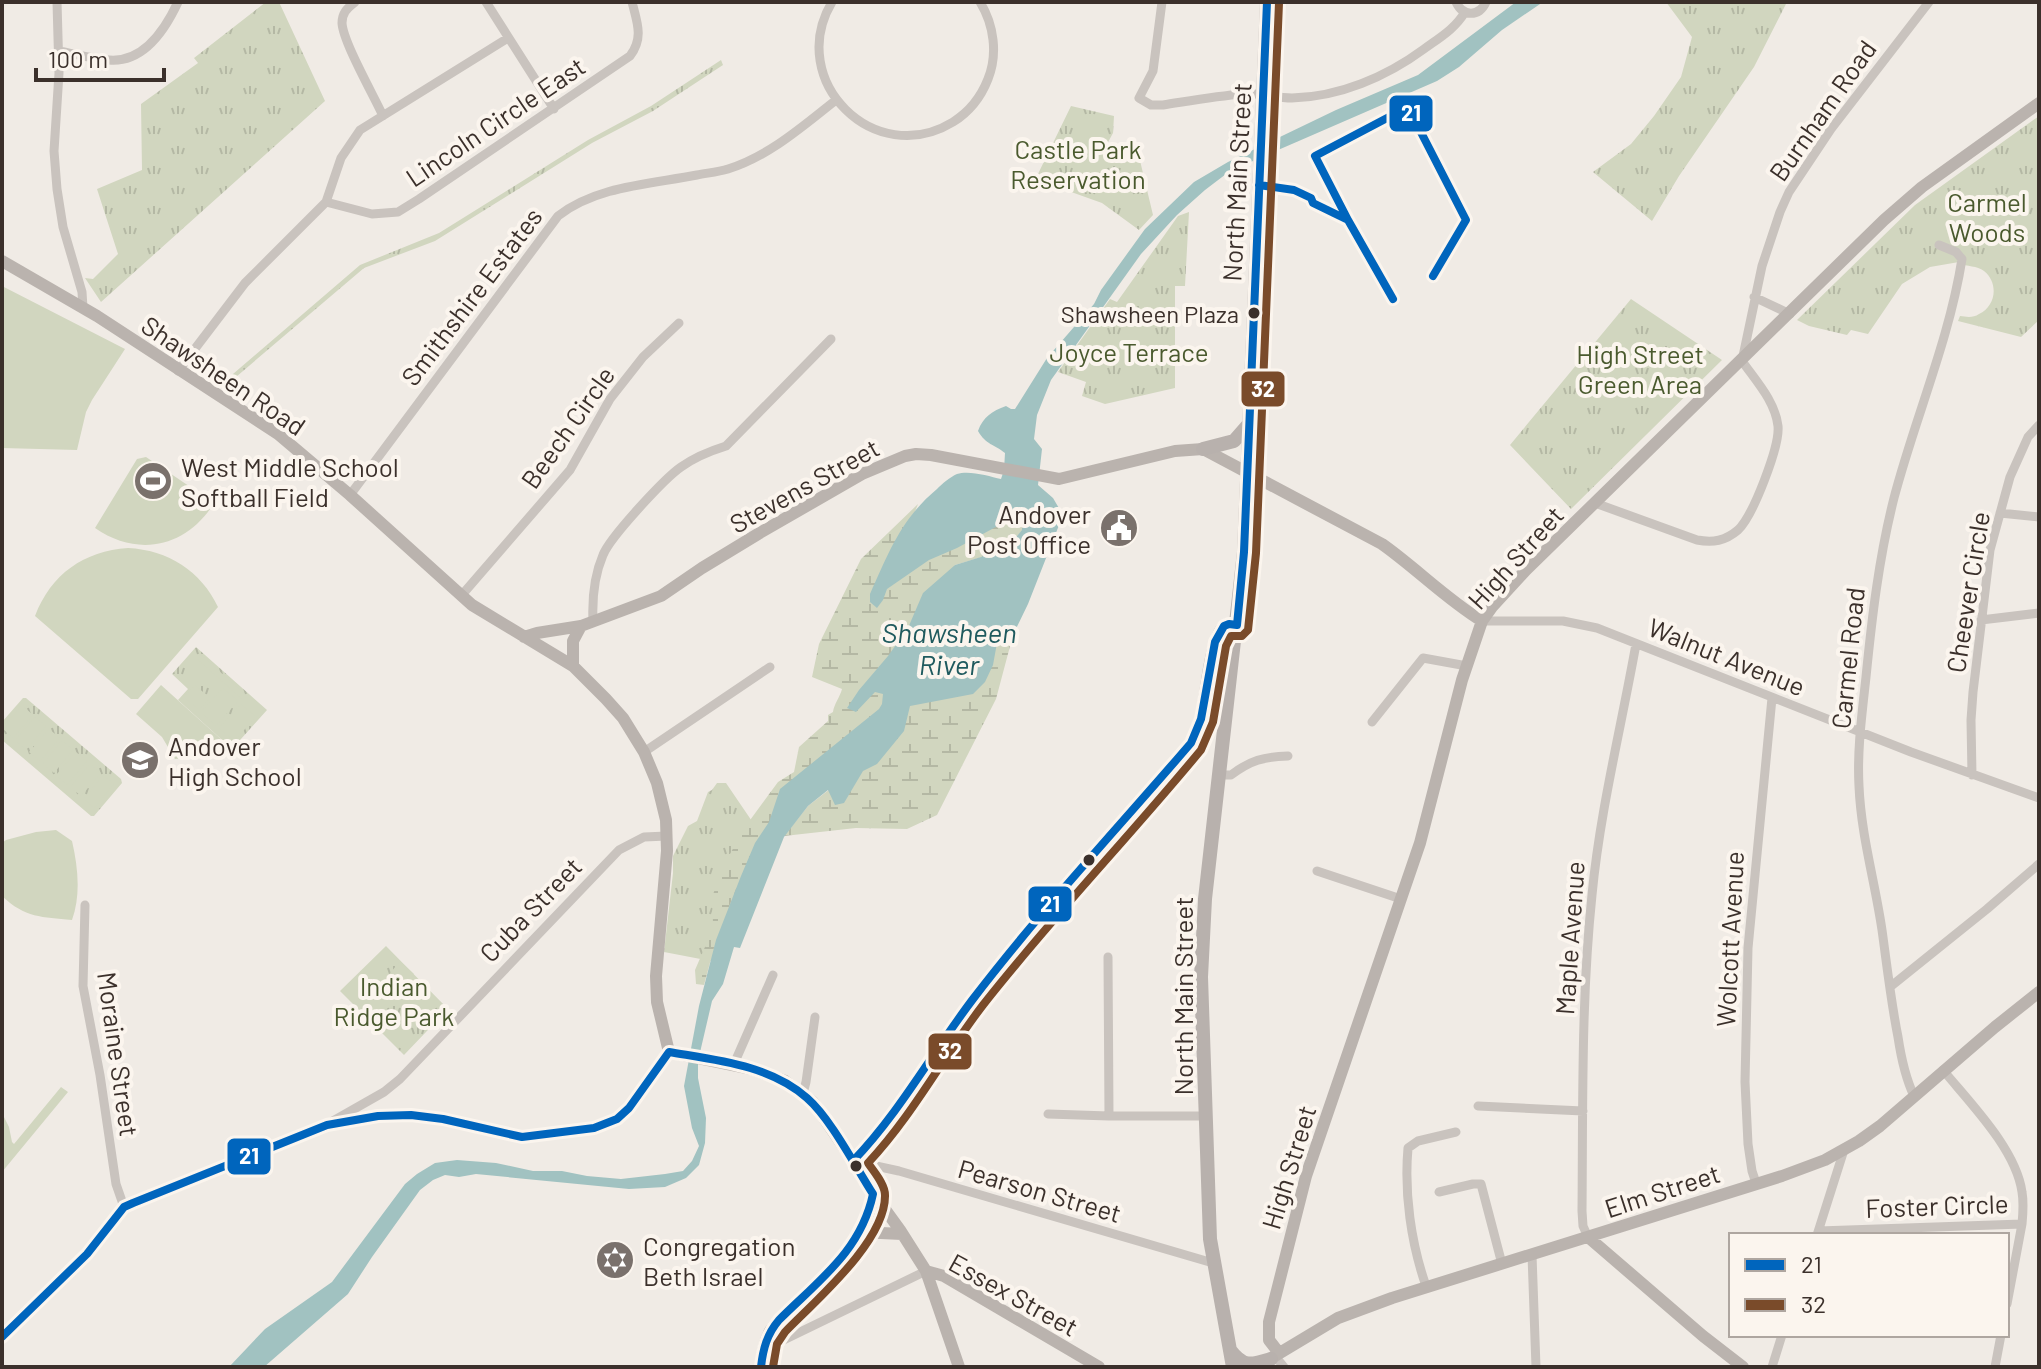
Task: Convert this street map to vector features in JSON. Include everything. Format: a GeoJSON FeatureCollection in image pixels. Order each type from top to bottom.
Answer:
{"type":"FeatureCollection","features":[{"type":"Feature","properties":{"kind":"main road","name":"North Main Street"},"geometry":{"type":"LineString","coordinates":[[1233,1367],[1213,1263],[1207,1184],[1201,952],[1244,552],[1267,2]]}},
{"type":"Feature","properties":{"kind":"main road","name":"High Street"},"geometry":{"type":"LineString","coordinates":[[1274,1360],[1268,1332],[1293,1221],[1401,899],[1482,621],[1526,570],[1863,240],[1922,187],[2039,103]]}},
{"type":"Feature","properties":{"kind":"main road","name":"Shawsheen Road"},"geometry":{"type":"LineString","coordinates":[[2,261],[83,308],[278,434],[461,596],[483,613],[573,666],[623,718],[644,752],[663,801],[667,836],[656,976],[657,1002],[675,1053]]}},
{"type":"Feature","properties":{"kind":"main road"},"geometry":{"type":"LineString","coordinates":[[1203,449],[1234,441],[1249,425]]}},
{"type":"Feature","properties":{"kind":"main road"},"geometry":{"type":"LineString","coordinates":[[1203,449],[1382,544],[1482,621]]}},
{"type":"Feature","properties":{"kind":"main road","name":"Stevens Street"},"geometry":{"type":"LineString","coordinates":[[524,637],[587,624],[661,596],[758,534],[862,474],[895,459],[916,454],[931,455],[1059,479],[1175,451],[1203,449]]}},
{"type":"Feature","properties":{"kind":"main road"},"geometry":{"type":"LineString","coordinates":[[853,1161],[890,1120],[949,1030],[995,972],[1191,743],[1201,718],[1211,656],[1219,634],[1228,623],[1237,625]]}},
{"type":"Feature","properties":{"kind":"main road"},"geometry":{"type":"LineString","coordinates":[[573,666],[573,641],[587,624]]}},
{"type":"Feature","properties":{"kind":"main road","name":"Elm Street"},"geometry":{"type":"LineString","coordinates":[[1274,1360],[1338,1318],[1426,1286],[1806,1168],[1844,1150],[1880,1126],[2039,992]]}},
{"type":"Feature","properties":{"kind":"main road"},"geometry":{"type":"LineString","coordinates":[[2,1337],[87,1254],[124,1207],[327,1125],[378,1116],[411,1115],[443,1119],[522,1137],[594,1128],[617,1119],[629,1108],[675,1053]]}},
{"type":"Feature","properties":{"kind":"main road","name":"Essex Street"},"geometry":{"type":"LineString","coordinates":[[675,1053],[734,1064],[771,1075],[803,1093],[822,1114],[926,1271],[944,1276],[1099,1367]]}},
{"type":"Feature","properties":{"kind":"main road"},"geometry":{"type":"LineString","coordinates":[[759,1366],[766,1340],[775,1325],[824,1276],[860,1232],[873,1194]]}},
{"type":"Feature","properties":{"kind":"main road"},"geometry":{"type":"LineString","coordinates":[[860,1232],[902,1234]]}},
{"type":"Feature","properties":{"kind":"main road"},"geometry":{"type":"LineString","coordinates":[[1588,1237],[1743,1367]]}},
{"type":"Feature","properties":{"kind":"main road"},"geometry":{"type":"LineString","coordinates":[[926,1271],[959,1367]]}},
{"type":"Feature","properties":{"kind":"main road"},"geometry":{"type":"LineString","coordinates":[[1229,1349],[1248,1365],[1274,1360]]}},
{"type":"Feature","properties":{"kind":"street"},"geometry":{"type":"LineString","coordinates":[[57,2],[59,51],[54,151],[57,189],[63,227],[82,292],[83,308]]}},
{"type":"Feature","properties":{"kind":"street"},"geometry":{"type":"LineString","coordinates":[[59,51],[109,60],[132,57],[149,45],[170,20],[178,2]]}},
{"type":"Feature","properties":{"kind":"street"},"geometry":{"type":"LineString","coordinates":[[355,2],[345,11],[342,24],[383,116]]}},
{"type":"Feature","properties":{"kind":"street"},"geometry":{"type":"LineString","coordinates":[[486,2],[554,109]]}},
{"type":"Feature","properties":{"kind":"street","name":"Lincoln Circle East"},"geometry":{"type":"LineString","coordinates":[[326,202],[372,214],[398,212],[419,199],[554,109],[634,51],[639,34],[632,2]]}},
{"type":"Feature","properties":{"kind":"street"},"geometry":{"type":"LineString","coordinates":[[832,2],[823,22],[819,49],[823,76],[845,111],[867,126],[893,135],[934,131],[958,118],[977,99],[993,61],[992,34],[980,2]]}},
{"type":"Feature","properties":{"kind":"street"},"geometry":{"type":"LineString","coordinates":[[1162,2],[1153,71],[1139,98],[1151,105],[1245,93],[1291,98],[1326,95],[1363,83],[1413,57],[1455,26],[1465,12]]}},
{"type":"Feature","properties":{"kind":"street"},"geometry":{"type":"LineString","coordinates":[[1456,2],[1465,12],[1477,13],[1486,2]]}},
{"type":"Feature","properties":{"kind":"street","name":"Burnham Road"},"geometry":{"type":"LineString","coordinates":[[1742,361],[1769,241],[1789,192],[1823,140],[1929,2]]}},
{"type":"Feature","properties":{"kind":"street"},"geometry":{"type":"LineString","coordinates":[[178,371],[245,283],[326,202],[341,158],[360,130],[508,38]]}},
{"type":"Feature","properties":{"kind":"street","name":"Smithshire Estates"},"geometry":{"type":"LineString","coordinates":[[350,495],[550,224],[565,210],[581,201],[632,186],[727,170],[785,141],[836,100]]}},
{"type":"Feature","properties":{"kind":"street","name":"Carmel Road"},"geometry":{"type":"LineString","coordinates":[[1914,1096],[1901,1058],[1862,820],[1860,732],[1870,631],[1884,544],[1901,475],[1959,280],[1962,259],[1956,252],[1939,245]]}},
{"type":"Feature","properties":{"kind":"street"},"geometry":{"type":"LineString","coordinates":[[1754,297],[1790,314]]}},
{"type":"Feature","properties":{"kind":"street","name":"Beech Circle"},"geometry":{"type":"LineString","coordinates":[[461,596],[570,470],[610,399],[643,357],[679,323]]}},
{"type":"Feature","properties":{"kind":"street"},"geometry":{"type":"LineString","coordinates":[[587,624],[597,570],[605,550],[626,524],[678,468],[706,452],[726,446],[831,339]]}},
{"type":"Feature","properties":{"kind":"street"},"geometry":{"type":"LineString","coordinates":[[1595,503],[1709,543],[1718,542],[1740,528],[1779,438],[1774,409],[1742,361]]}},
{"type":"Feature","properties":{"kind":"street","name":"Cheever Circle"},"geometry":{"type":"LineString","coordinates":[[1972,775],[1971,720],[1988,561],[2010,477],[2028,437],[2039,425]]}},
{"type":"Feature","properties":{"kind":"street"},"geometry":{"type":"LineString","coordinates":[[2000,513],[2039,517]]}},
{"type":"Feature","properties":{"kind":"street"},"geometry":{"type":"LineString","coordinates":[[1981,620],[2039,613]]}},
{"type":"Feature","properties":{"kind":"street","name":"Walnut Avenue"},"geometry":{"type":"LineString","coordinates":[[1482,621],[1572,622],[1597,628],[1860,732],[2039,798]]}},
{"type":"Feature","properties":{"kind":"street","name":"Maple Avenue"},"geometry":{"type":"LineString","coordinates":[[1588,1237],[1582,1211],[1583,1111],[1586,973],[1592,895],[1601,825],[1636,644]]}},
{"type":"Feature","properties":{"kind":"street"},"geometry":{"type":"LineString","coordinates":[[1372,722],[1423,658],[1467,666]]}},
{"type":"Feature","properties":{"kind":"street"},"geometry":{"type":"LineString","coordinates":[[644,752],[770,667]]}},
{"type":"Feature","properties":{"kind":"street","name":"Wolcott Avenue"},"geometry":{"type":"LineString","coordinates":[[1756,1183],[1748,1144],[1745,1082],[1748,948],[1772,698]]}},
{"type":"Feature","properties":{"kind":"street"},"geometry":{"type":"LineString","coordinates":[[1218,779],[1264,757],[1288,756]]}},
{"type":"Feature","properties":{"kind":"street","name":"Cuba Street"},"geometry":{"type":"LineString","coordinates":[[327,1125],[384,1092],[400,1079],[619,850],[644,837],[667,836]]}},
{"type":"Feature","properties":{"kind":"street"},"geometry":{"type":"LineString","coordinates":[[1890,987],[2039,864]]}},
{"type":"Feature","properties":{"kind":"street"},"geometry":{"type":"LineString","coordinates":[[1317,871],[1401,899]]}},
{"type":"Feature","properties":{"kind":"street","name":"Moraine Street"},"geometry":{"type":"LineString","coordinates":[[85,905],[83,986],[116,1184],[124,1207]]}},
{"type":"Feature","properties":{"kind":"street"},"geometry":{"type":"LineString","coordinates":[[1108,957],[1109,1116]]}},
{"type":"Feature","properties":{"kind":"street"},"geometry":{"type":"LineString","coordinates":[[734,1064],[773,975]]}},
{"type":"Feature","properties":{"kind":"street"},"geometry":{"type":"LineString","coordinates":[[803,1093],[815,1017]]}},
{"type":"Feature","properties":{"kind":"street","name":"Foster Circle"},"geometry":{"type":"LineString","coordinates":[[1818,1233],[2022,1224],[2022,1192],[2017,1171],[1989,1127],[1943,1070]]}},
{"type":"Feature","properties":{"kind":"street"},"geometry":{"type":"LineString","coordinates":[[1478,1106],[1583,1111]]}},
{"type":"Feature","properties":{"kind":"street"},"geometry":{"type":"LineString","coordinates":[[1048,1114],[1206,1116]]}},
{"type":"Feature","properties":{"kind":"street"},"geometry":{"type":"LineString","coordinates":[[1426,1286],[1415,1247],[1406,1170],[1408,1148],[1418,1141],[1456,1132]]}},
{"type":"Feature","properties":{"kind":"street"},"geometry":{"type":"LineString","coordinates":[[1818,1233],[1844,1150]]}},
{"type":"Feature","properties":{"kind":"street","name":"Pearson Street"},"geometry":{"type":"LineString","coordinates":[[853,1161],[899,1171],[1213,1263]]}},
{"type":"Feature","properties":{"kind":"street"},"geometry":{"type":"LineString","coordinates":[[1439,1192],[1481,1184],[1502,1264]]}},
{"type":"Feature","properties":{"kind":"street"},"geometry":{"type":"LineString","coordinates":[[2009,1293],[2022,1224]]}},
{"type":"Feature","properties":{"kind":"street"},"geometry":{"type":"LineString","coordinates":[[1532,1255],[1536,1367]]}},
{"type":"Feature","properties":{"kind":"street"},"geometry":{"type":"LineString","coordinates":[[763,1350],[926,1271]]}},
{"type":"Feature","properties":{"kind":"street"},"geometry":{"type":"LineString","coordinates":[[1772,1367],[1781,1337]]}},
{"type":"Feature","properties":{"kind":"street"},"geometry":{"type":"LineString","coordinates":[[1995,1367],[2001,1337]]}},
{"type":"Feature","properties":{"kind":"green space"},"geometry":{"type":"Polygon","coordinates":[[[266,2],[279,2],[325,101],[101,302],[85,278],[93,279],[118,254],[97,189],[142,170],[141,104],[198,63],[194,58],[266,2]]]}},
{"type":"Feature","properties":{"kind":"green space"},"geometry":{"type":"Polygon","coordinates":[[[1666,2],[1787,2],[1754,67],[1652,221],[1593,172],[1631,144],[1681,77],[1692,37],[1666,2]]]}},
{"type":"Feature","properties":{"kind":"green space"},"geometry":{"type":"Polygon","coordinates":[[[721,60],[723,65],[653,111],[592,143],[435,241],[364,268],[223,388],[219,386],[360,265],[439,233],[588,140],[651,106],[721,60]]]}},
{"type":"Feature","properties":{"kind":"green space","name":"Castle Park Reservation"},"geometry":{"type":"Polygon","coordinates":[[[1071,106],[1114,116],[1113,133],[1106,146],[1116,162],[1130,160],[1137,148],[1153,215],[1139,230],[1102,203],[1037,176],[1071,106]]]}},
{"type":"Feature","properties":{"kind":"green space","name":"Carmel Woods"},"geometry":{"type":"Polygon","coordinates":[[[2039,116],[2039,320],[2021,337],[1958,321],[1960,316],[1974,316],[1985,310],[1994,294],[1992,282],[1984,271],[1959,262],[1930,267],[1902,284],[1868,334],[1851,330],[1847,335],[1797,320],[1915,205],[2039,116]]]}},
{"type":"Feature","properties":{"kind":"green space","name":"Joyce Terrace"},"geometry":{"type":"Polygon","coordinates":[[[1189,212],[1185,286],[1175,286],[1175,388],[1105,404],[1082,396],[1086,382],[1058,372],[1110,299],[1117,302],[1178,216],[1189,212]]]}},
{"type":"Feature","properties":{"kind":"green space"},"geometry":{"type":"Polygon","coordinates":[[[2,286],[125,349],[86,412],[77,450],[2,448],[2,286]]]}},
{"type":"Feature","properties":{"kind":"green space","name":"High Street Green Area"},"geometry":{"type":"Polygon","coordinates":[[[1631,299],[1722,360],[1571,509],[1510,445],[1631,299]]]}},
{"type":"Feature","properties":{"kind":"green space","name":"West Middle School Softball Field"},"geometry":{"type":"Polygon","coordinates":[[[146,457],[214,503],[190,530],[176,538],[144,545],[128,543],[95,528],[137,459],[146,457]]]}},
{"type":"Feature","properties":{"kind":"green space"},"geometry":{"type":"Polygon","coordinates":[[[918,504],[911,522],[1038,511],[1006,550],[955,565],[897,684],[875,718],[741,876],[716,940],[704,985],[696,984],[695,970],[713,923],[712,897],[725,863],[745,827],[778,782],[794,772],[799,747],[828,721],[828,715],[833,712],[841,692],[842,689],[812,677],[819,644],[861,559],[918,504]]]}},
{"type":"Feature","properties":{"kind":"green space"},"geometry":{"type":"Polygon","coordinates":[[[128,548],[157,553],[182,565],[202,583],[218,607],[138,699],[131,699],[35,616],[50,588],[71,567],[97,554],[128,548]]]}},
{"type":"Feature","properties":{"kind":"green space"},"geometry":{"type":"Polygon","coordinates":[[[981,628],[1013,635],[996,699],[937,815],[907,829],[856,828],[784,836],[808,806],[830,789],[916,682],[981,628]]]}},
{"type":"Feature","properties":{"kind":"green space"},"geometry":{"type":"Polygon","coordinates":[[[196,647],[267,710],[232,749],[178,700],[188,689],[172,674],[196,647]]]}},
{"type":"Feature","properties":{"kind":"green space"},"geometry":{"type":"Polygon","coordinates":[[[200,654],[247,696],[243,700],[196,658],[200,654]]]}},
{"type":"Feature","properties":{"kind":"green space"},"geometry":{"type":"Polygon","coordinates":[[[161,685],[232,749],[212,757],[175,759],[162,737],[136,714],[161,685]]]}},
{"type":"Feature","properties":{"kind":"green space"},"geometry":{"type":"Polygon","coordinates":[[[195,685],[210,698],[199,710],[184,697],[195,685]]]}},
{"type":"Feature","properties":{"kind":"green space"},"geometry":{"type":"Polygon","coordinates":[[[223,688],[238,701],[216,726],[201,712],[223,688]]]}},
{"type":"Feature","properties":{"kind":"green space"},"geometry":{"type":"Polygon","coordinates":[[[23,698],[121,779],[122,783],[94,816],[2,740],[2,722],[23,698]]]}},
{"type":"Feature","properties":{"kind":"green space"},"geometry":{"type":"Polygon","coordinates":[[[241,704],[256,717],[234,741],[219,728],[241,704]]]}},
{"type":"Feature","properties":{"kind":"green space"},"geometry":{"type":"Polygon","coordinates":[[[22,705],[33,715],[13,738],[2,728],[22,705]]]}},
{"type":"Feature","properties":{"kind":"green space"},"geometry":{"type":"Polygon","coordinates":[[[35,717],[46,726],[26,750],[15,740],[35,717]]]}},
{"type":"Feature","properties":{"kind":"green space"},"geometry":{"type":"Polygon","coordinates":[[[49,729],[60,738],[40,761],[29,752],[49,729]]]}},
{"type":"Feature","properties":{"kind":"green space"},"geometry":{"type":"Polygon","coordinates":[[[62,740],[73,750],[54,773],[43,764],[62,740]]]}},
{"type":"Feature","properties":{"kind":"green space"},"geometry":{"type":"Polygon","coordinates":[[[76,752],[87,761],[67,785],[56,775],[76,752]]]}},
{"type":"Feature","properties":{"kind":"green space"},"geometry":{"type":"Polygon","coordinates":[[[90,764],[101,773],[81,796],[70,787],[90,764]]]}},
{"type":"Feature","properties":{"kind":"green space"},"geometry":{"type":"Polygon","coordinates":[[[103,775],[114,784],[94,808],[84,799],[103,775]]]}},
{"type":"Feature","properties":{"kind":"green space"},"geometry":{"type":"Polygon","coordinates":[[[717,783],[726,783],[760,833],[711,961],[664,952],[673,856],[688,826],[697,821],[708,792],[717,783]]]}},
{"type":"Feature","properties":{"kind":"green space"},"geometry":{"type":"Polygon","coordinates":[[[56,830],[72,841],[74,851],[78,891],[72,920],[26,912],[2,896],[2,843],[36,832],[56,830]]]}},
{"type":"Feature","properties":{"kind":"green space","name":"Indian Ridge Park"},"geometry":{"type":"Polygon","coordinates":[[[386,946],[448,1009],[404,1055],[340,991],[386,946]]]}},
{"type":"Feature","properties":{"kind":"green space"},"geometry":{"type":"Polygon","coordinates":[[[400,961],[414,974],[399,989],[387,977],[400,961]]]}},
{"type":"Feature","properties":{"kind":"green space"},"geometry":{"type":"Polygon","coordinates":[[[61,1087],[68,1092],[2,1172],[2,1113],[14,1144],[61,1087]]]}},
{"type":"Feature","properties":{"kind":"water","name":"Shawsheen River"},"geometry":{"type":"Polygon","coordinates":[[[1516,2],[1543,2],[1437,81],[1230,171],[1205,190],[1141,254],[1051,380],[1037,415],[1034,439],[1042,449],[1038,485],[1053,498],[1063,515],[1028,604],[1013,635],[999,632],[993,665],[985,682],[973,694],[910,706],[904,731],[877,764],[863,771],[844,803],[835,805],[828,790],[808,806],[784,837],[740,948],[734,947],[723,984],[712,1001],[698,1061],[706,1118],[705,1143],[699,1165],[686,1178],[665,1187],[629,1189],[476,1174],[459,1177],[445,1175],[433,1180],[420,1190],[348,1294],[264,1367],[229,1367],[265,1329],[332,1282],[405,1184],[435,1163],[457,1160],[496,1163],[533,1171],[562,1171],[621,1179],[683,1171],[699,1146],[692,1128],[684,1086],[699,1006],[716,940],[755,843],[769,822],[780,789],[879,709],[883,694],[875,692],[856,712],[847,708],[908,628],[923,593],[955,565],[1012,542],[1022,530],[1023,521],[1016,516],[929,560],[887,589],[877,608],[870,602],[870,594],[905,524],[925,500],[957,474],[973,473],[1001,479],[1005,453],[981,436],[978,431],[983,422],[1001,408],[1015,409],[1047,358],[1094,304],[1145,229],[1194,182],[1228,162],[1336,110],[1418,75],[1516,2]]]}},
{"type":"Feature","properties":{"kind":"transit line","name":"21"},"geometry":{"type":"LineString","coordinates":[[853,1161],[886,1123],[999,966],[1191,743],[1201,719],[1215,642],[1224,626],[1237,625],[1244,552],[1267,2]]}},
{"type":"Feature","properties":{"kind":"transit line","name":"32"},"geometry":{"type":"LineString","coordinates":[[773,1367],[777,1344],[785,1332],[847,1269],[874,1231],[882,1213],[885,1191],[868,1163],[1009,972],[1201,750],[1213,722],[1226,646],[1231,636],[1242,636],[1248,630],[1256,553],[1279,3]]}},
{"type":"Feature","properties":{"kind":"transit line","name":"21"},"geometry":{"type":"LineString","coordinates":[[1348,220],[1315,156],[1408,107],[1466,220],[1433,276]]}},
{"type":"Feature","properties":{"kind":"transit line","name":"21"},"geometry":{"type":"LineString","coordinates":[[1259,185],[1294,190],[1348,220],[1393,299]]}},
{"type":"Feature","properties":{"kind":"transit line","name":"21"},"geometry":{"type":"LineString","coordinates":[[2,1337],[87,1254],[124,1207],[133,1203],[327,1125],[378,1116],[411,1115],[443,1119],[522,1137],[594,1128],[617,1119],[629,1108],[669,1052],[742,1066],[792,1087],[825,1118],[873,1194],[859,1232],[848,1249],[775,1325],[766,1342],[761,1367]]}},
{"type":"Feature","properties":{"kind":"place","name":"Shawsheen Plaza"},"geometry":{"type":"Point","coordinates":[1254,313]}},
{"type":"Feature","properties":{"kind":"place","name":"West Middle School Softball Field"},"geometry":{"type":"Point","coordinates":[153,481]}},
{"type":"Feature","properties":{"kind":"place","name":"Andover Post Office"},"geometry":{"type":"Point","coordinates":[1119,528]}},
{"type":"Feature","properties":{"kind":"place","name":"Andover High School"},"geometry":{"type":"Point","coordinates":[140,760]}},
{"type":"Feature","properties":{"kind":"place","name":"Congregation Beth Israel"},"geometry":{"type":"Point","coordinates":[615,1260]}}]}
